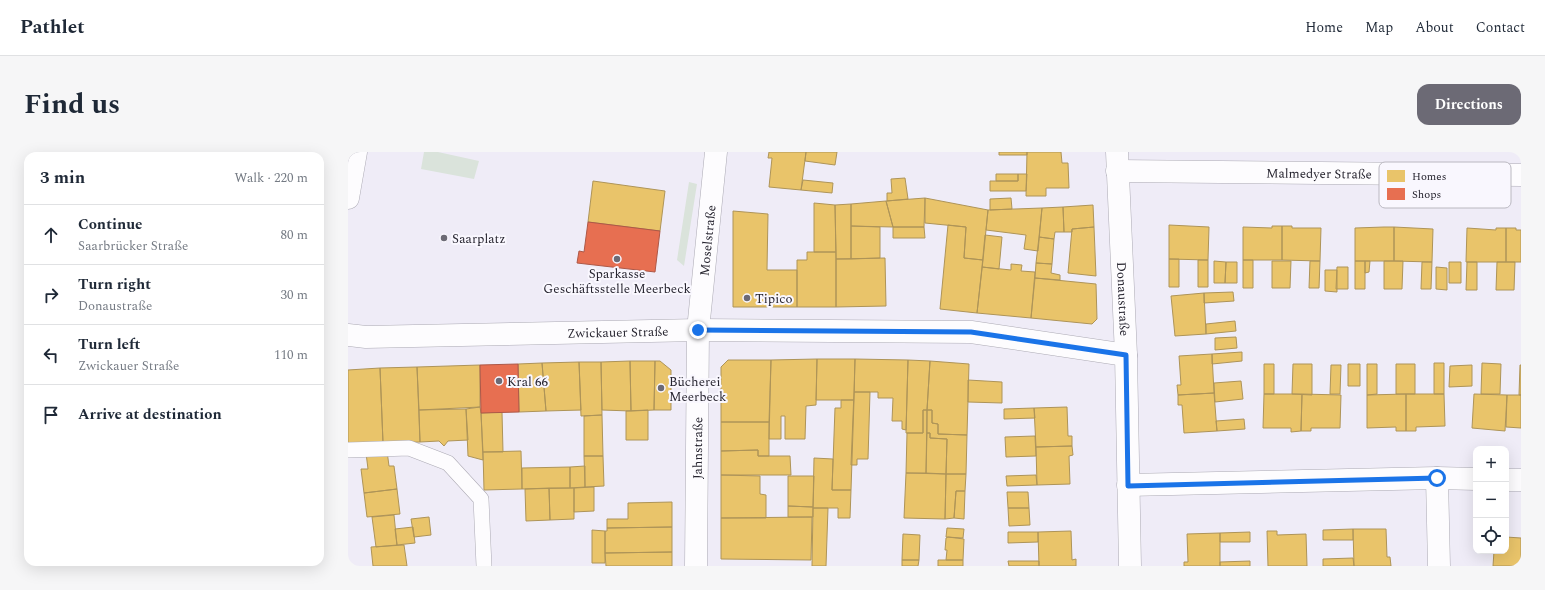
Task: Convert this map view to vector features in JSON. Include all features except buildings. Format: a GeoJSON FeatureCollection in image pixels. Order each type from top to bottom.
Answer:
{"type":"FeatureCollection","features":[{"type":"Feature","properties":{"kind":"street"},"geometry":{"type":"LineString","coordinates":[[348,198],[356,152]]}},
{"type":"Feature","properties":{"kind":"street","name":"Moselstraße"},"geometry":{"type":"LineString","coordinates":[[698,330],[716,152]]}},
{"type":"Feature","properties":{"kind":"street","name":"Malmedyer Straße"},"geometry":{"type":"LineString","coordinates":[[1117,161],[1379,170]]}},
{"type":"Feature","properties":{"kind":"street","name":"Donaustraße"},"geometry":{"type":"LineString","coordinates":[[1117,161],[1126,355],[1130,566]]}},
{"type":"Feature","properties":{"kind":"street","name":"Malmedyer Straße"},"geometry":{"type":"LineString","coordinates":[[1511,175],[1521,175]]}},
{"type":"Feature","properties":{"kind":"street","name":"Zwickauer Straße"},"geometry":{"type":"LineString","coordinates":[[348,334],[366,337],[698,330],[971,332],[1126,355]]}},
{"type":"Feature","properties":{"kind":"street","name":"Jahnstraße"},"geometry":{"type":"LineString","coordinates":[[696,566],[698,330]]}},
{"type":"Feature","properties":{"kind":"street"},"geometry":{"type":"LineString","coordinates":[[1437,478],[1439,566]]}},
{"type":"Feature","properties":{"kind":"street"},"geometry":{"type":"LineString","coordinates":[[1128,486],[1437,478],[1473,479]]}},
{"type":"Feature","properties":{"kind":"street"},"geometry":{"type":"LineString","coordinates":[[1509,480],[1521,480]]}},
{"type":"Feature","properties":{"kind":"lane"},"geometry":{"type":"LineString","coordinates":[[348,450],[409,448],[448,463],[481,499],[484,566]]}},
{"type":"Feature","properties":{"kind":"shaded area"},"geometry":{"type":"Polygon","coordinates":[[[424,152],[438,152],[479,161],[474,179],[421,169],[424,152]]]}},
{"type":"Feature","properties":{"kind":"shaded area"},"geometry":{"type":"Polygon","coordinates":[[[689,182],[697,184],[684,266],[677,260],[689,182]]]}},
{"type":"Feature","properties":{"kind":"place","name":"Saarplatz"},"geometry":{"type":"Point","coordinates":[444,238]}},
{"type":"Feature","properties":{"kind":"place","name":"Sparkasse Geschäftsstelle Meerbeck"},"geometry":{"type":"Point","coordinates":[617,259]}},
{"type":"Feature","properties":{"kind":"place","name":"Tipico"},"geometry":{"type":"Point","coordinates":[747,298]}},
{"type":"Feature","properties":{"kind":"place","name":"Kral 66"},"geometry":{"type":"Point","coordinates":[499,381]}},
{"type":"Feature","properties":{"kind":"place","name":"Bücherei Meerbeck"},"geometry":{"type":"Point","coordinates":[661,388]}},
{"type":"Feature","properties":{"kind":"route"},"geometry":{"type":"LineString","coordinates":[[698,330],[971,332],[1126,355],[1128,486],[1437,478]]}}]}
